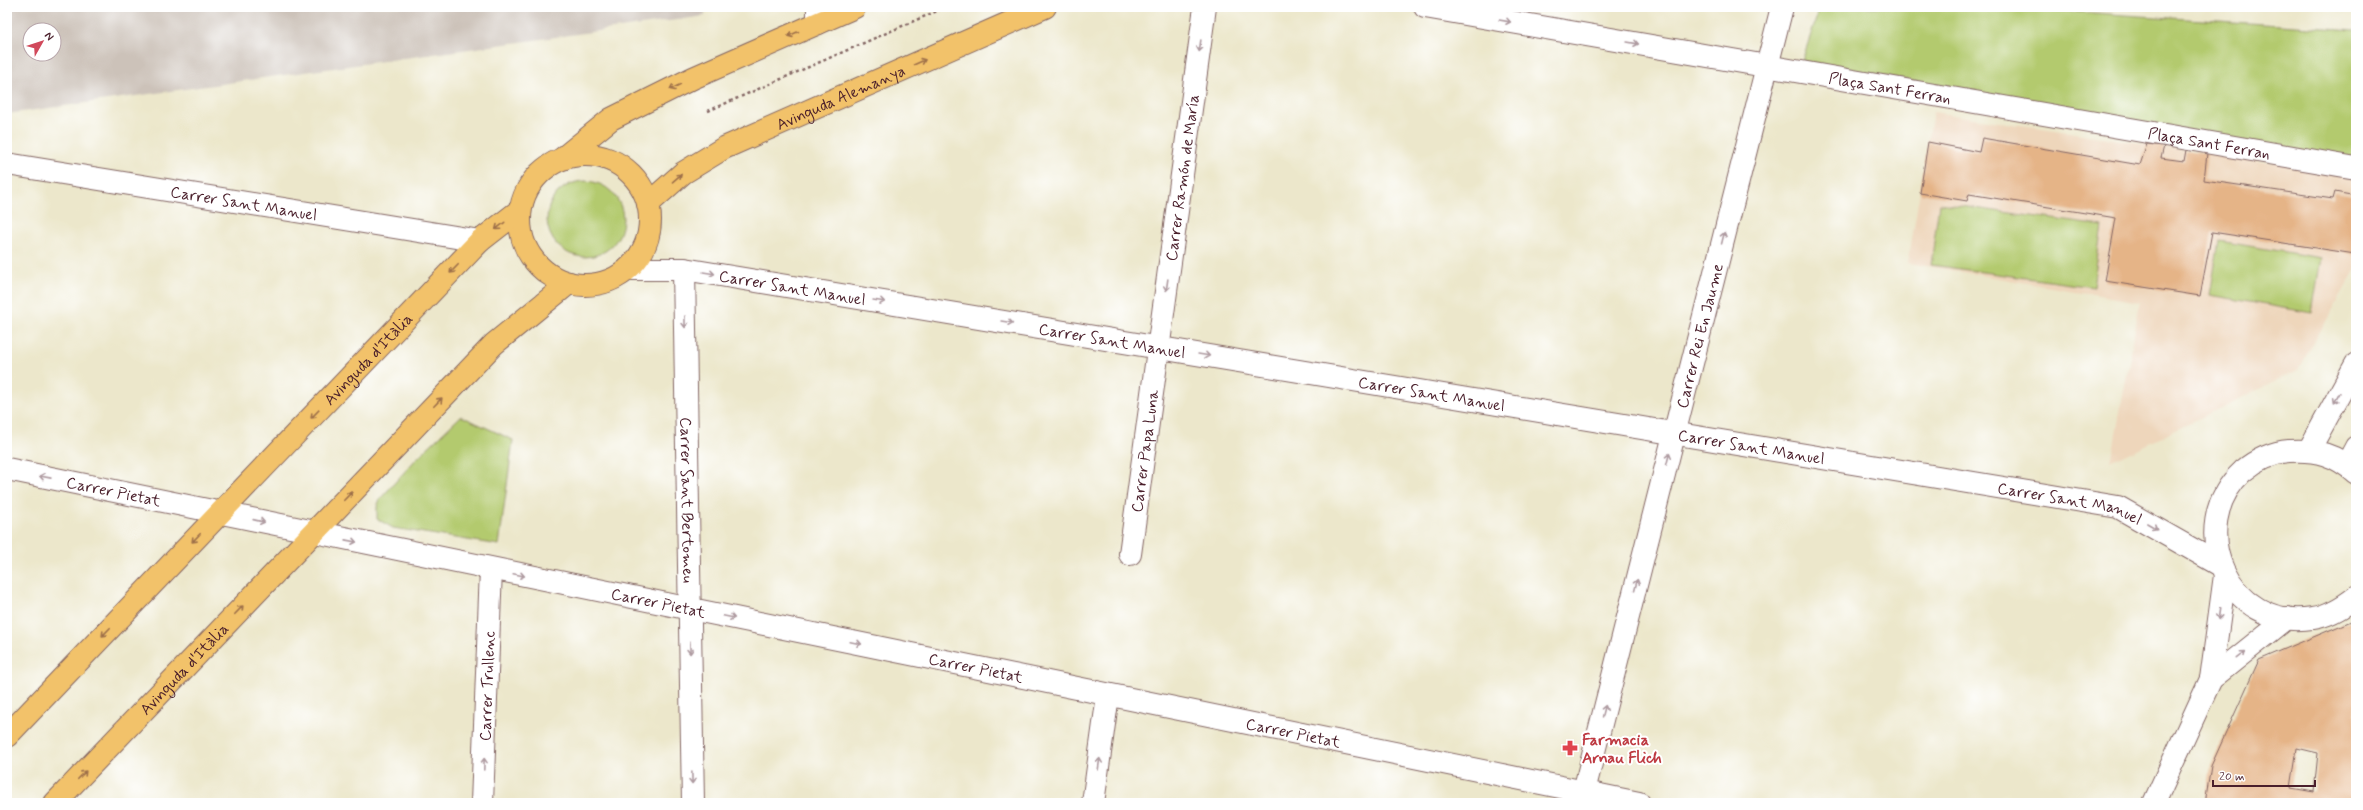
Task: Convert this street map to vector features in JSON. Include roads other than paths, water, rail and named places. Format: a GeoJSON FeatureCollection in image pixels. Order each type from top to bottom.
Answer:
{"type":"FeatureCollection","features":[{"type":"Feature","properties":{"kind":"main road"},"geometry":{"type":"LineString","coordinates":[[562,159],[584,154],[605,158],[624,168],[639,184],[648,204],[650,221],[647,239],[640,255],[628,269],[611,280],[590,285],[569,283],[551,276],[536,263],[526,248],[520,230],[520,210],[525,194],[534,179],[547,167],[562,159],[611,119],[818,15],[855,7]]}},
{"type":"Feature","properties":{"kind":"main road","name":"Avinguda Alemanya"},"geometry":{"type":"LineString","coordinates":[[648,204],[683,173],[724,148],[1044,7]]}},
{"type":"Feature","properties":{"kind":"main road","name":"Avinguda d'Itàlia"},"geometry":{"type":"LineString","coordinates":[[7,736],[480,241],[520,210]]}},
{"type":"Feature","properties":{"kind":"main road","name":"Avinguda d'Itàlia"},"geometry":{"type":"LineString","coordinates":[[55,803],[494,344],[569,283]]}},
{"type":"Feature","properties":{"kind":"street","name":"Carrer Ramón de María"},"geometry":{"type":"LineString","coordinates":[[1158,348],[1205,7]]}},
{"type":"Feature","properties":{"kind":"street","name":"Plaça Sant Ferran"},"geometry":{"type":"LineString","coordinates":[[1425,7],[2356,168]]}},
{"type":"Feature","properties":{"kind":"street","name":"Carrer Rei En Jaume"},"geometry":{"type":"LineString","coordinates":[[1582,797],[1782,7]]}},
{"type":"Feature","properties":{"kind":"street","name":"Carrer Sant Manuel"},"geometry":{"type":"LineString","coordinates":[[7,164],[480,241]]}},
{"type":"Feature","properties":{"kind":"street","name":"Carrer Sant Manuel"},"geometry":{"type":"LineString","coordinates":[[628,269],[684,269],[2118,507],[2222,570]]}},
{"type":"Feature","properties":{"kind":"street","name":"Carrer Sant Bertomeu"},"geometry":{"type":"LineString","coordinates":[[684,269],[693,803]]}},
{"type":"Feature","properties":{"kind":"street","name":"Carrer Papa Luna"},"geometry":{"type":"LineString","coordinates":[[1130,554],[1158,348]]}},
{"type":"Feature","properties":{"kind":"street"},"geometry":{"type":"LineString","coordinates":[[2309,450],[2356,364]]}},
{"type":"Feature","properties":{"kind":"street"},"geometry":{"type":"LineString","coordinates":[[2154,803],[2211,679],[2222,570],[2214,537],[2218,508],[2232,482],[2253,462],[2280,451],[2309,450],[2353,461]]}},
{"type":"Feature","properties":{"kind":"street","name":"Carrer Pietat"},"geometry":{"type":"LineString","coordinates":[[7,469],[220,513]]}},
{"type":"Feature","properties":{"kind":"street"},"geometry":{"type":"LineString","coordinates":[[220,513],[312,534]]}},
{"type":"Feature","properties":{"kind":"street","name":"Carrer Pietat"},"geometry":{"type":"LineString","coordinates":[[312,534],[689,609],[1108,695],[1582,797],[1639,803]]}},
{"type":"Feature","properties":{"kind":"street","name":"Carrer Trullenc"},"geometry":{"type":"LineString","coordinates":[[482,803],[491,569]]}},
{"type":"Feature","properties":{"kind":"street"},"geometry":{"type":"LineString","coordinates":[[2222,570],[2241,596],[2257,607],[2287,618],[2313,618],[2336,611],[2356,597]]}},
{"type":"Feature","properties":{"kind":"street"},"geometry":{"type":"LineString","coordinates":[[2211,679],[2287,618]]}},
{"type":"Feature","properties":{"kind":"street"},"geometry":{"type":"LineString","coordinates":[[1093,803],[1108,695]]}},
{"type":"Feature","properties":{"kind":"place","name":"Farmacia Arnau Flich"},"geometry":{"type":"Point","coordinates":[1570,748]}}]}
